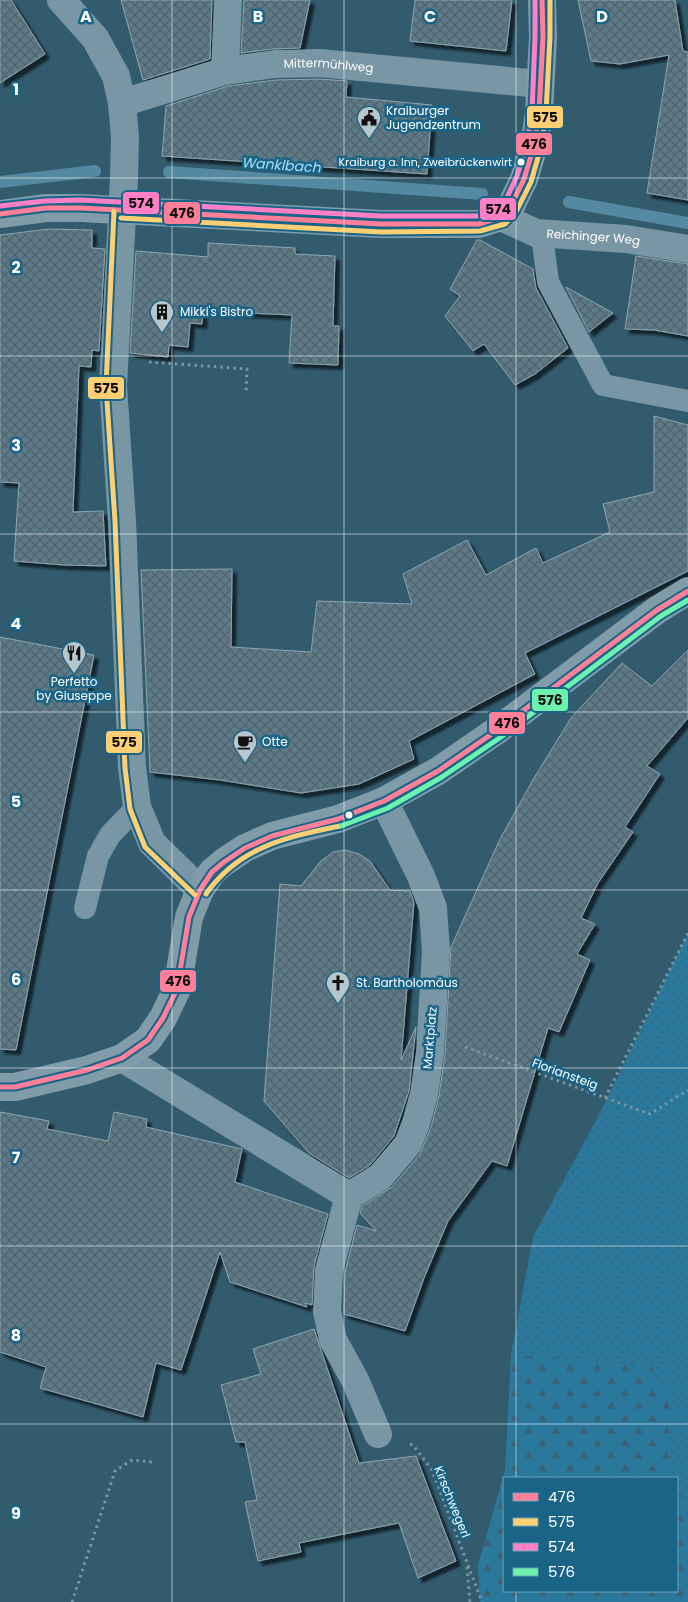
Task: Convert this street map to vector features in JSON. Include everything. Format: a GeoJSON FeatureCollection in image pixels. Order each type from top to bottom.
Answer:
{"type":"FeatureCollection","features":[{"type":"Feature","properties":{"kind":"main road"},"geometry":{"type":"LineString","coordinates":[[0,214],[46,208],[81,208],[381,224],[479,224],[501,217],[510,208],[524,179],[534,146],[539,113],[543,37],[542,0]]}},
{"type":"Feature","properties":{"kind":"main road"},"geometry":{"type":"LineString","coordinates":[[8,1087],[87,1070],[122,1058],[148,1040],[163,1018],[177,989],[189,917],[200,890],[212,872],[224,862],[245,848],[272,836],[338,819],[384,801],[438,771],[496,731],[656,610],[688,591]]}},
{"type":"Feature","properties":{"kind":"street"},"geometry":{"type":"LineString","coordinates":[[61,0],[95,38],[116,76],[122,103],[124,137],[113,386],[122,521],[132,767],[137,807],[152,843],[200,890]]}},
{"type":"Feature","properties":{"kind":"street"},"geometry":{"type":"LineString","coordinates":[[225,70],[228,0]]}},
{"type":"Feature","properties":{"kind":"street","name":"Mittermühlweg"},"geometry":{"type":"LineString","coordinates":[[122,103],[225,70],[275,64],[319,63],[540,84]]}},
{"type":"Feature","properties":{"kind":"street","name":"Reichinger Weg"},"geometry":{"type":"LineString","coordinates":[[501,217],[536,233],[626,239],[688,249]]}},
{"type":"Feature","properties":{"kind":"street","name":"Marktplatz"},"geometry":{"type":"LineString","coordinates":[[349,1196],[380,1177],[408,1144],[424,1094],[431,1035],[436,951],[433,908],[421,876],[384,801]]}},
{"type":"Feature","properties":{"kind":"street"},"geometry":{"type":"LineString","coordinates":[[122,1058],[349,1196],[329,1270],[327,1311],[333,1340],[355,1380],[378,1434]]}},
{"type":"Feature","properties":{"kind":"lane"},"geometry":{"type":"LineString","coordinates":[[536,233],[543,244],[548,282],[603,385],[688,401]]}},
{"type":"Feature","properties":{"kind":"lane"},"geometry":{"type":"LineString","coordinates":[[85,908],[98,856],[110,835],[137,807]]}},
{"type":"Feature","properties":{"kind":"path"},"geometry":{"type":"LineString","coordinates":[[114,360],[247,369],[246,394]]}},
{"type":"Feature","properties":{"kind":"path"},"geometry":{"type":"LineString","coordinates":[[605,1098],[688,933]]}},
{"type":"Feature","properties":{"kind":"path","name":"Floriansteig"},"geometry":{"type":"LineString","coordinates":[[431,1035],[650,1114],[688,1090]]}},
{"type":"Feature","properties":{"kind":"path","name":"Kirschwegerl"},"geometry":{"type":"LineString","coordinates":[[378,1434],[413,1445],[432,1470],[482,1602]]}},
{"type":"Feature","properties":{"kind":"path"},"geometry":{"type":"LineString","coordinates":[[72,1602],[115,1471],[132,1460],[153,1462]]}},
{"type":"Feature","properties":{"kind":"path"},"geometry":{"type":"LineString","coordinates":[[467,1561],[470,1602]]}},
{"type":"Feature","properties":{"kind":"green space"},"geometry":{"type":"Polygon","coordinates":[[[688,933],[688,1499],[678,1494],[678,1477],[668,1477],[676,1411],[651,1366],[511,1355],[533,1237],[600,1113],[688,933]]]}},
{"type":"Feature","properties":{"kind":"green space"},"geometry":{"type":"Polygon","coordinates":[[[511,1355],[651,1366],[676,1411],[668,1477],[503,1477],[505,1470],[511,1355]]]}},
{"type":"Feature","properties":{"kind":"green space"},"geometry":{"type":"Polygon","coordinates":[[[503,1477],[503,1592],[678,1592],[678,1494],[688,1499],[688,1602],[480,1602],[478,1565],[503,1477]]]}},
{"type":"Feature","properties":{"kind":"building"},"geometry":{"type":"Polygon","coordinates":[[[0,0],[11,0],[45,54],[0,83],[0,0]]]}},
{"type":"Feature","properties":{"kind":"building"},"geometry":{"type":"Polygon","coordinates":[[[121,0],[212,0],[210,59],[143,80],[121,0]]]}},
{"type":"Feature","properties":{"kind":"building"},"geometry":{"type":"Polygon","coordinates":[[[244,0],[310,0],[300,48],[241,53],[244,0]]]}},
{"type":"Feature","properties":{"kind":"building"},"geometry":{"type":"Polygon","coordinates":[[[415,0],[512,0],[506,51],[410,41],[415,0]]]}},
{"type":"Feature","properties":{"kind":"building"},"geometry":{"type":"Polygon","coordinates":[[[578,0],[675,0],[683,51],[688,52],[688,200],[647,193],[669,55],[620,64],[591,61],[578,0]]]}},
{"type":"Feature","properties":{"kind":"building"},"geometry":{"type":"Polygon","coordinates":[[[319,79],[347,81],[346,97],[432,105],[427,174],[162,156],[166,106],[228,86],[276,80],[319,79]]]}},
{"type":"Feature","properties":{"kind":"building"},"geometry":{"type":"Polygon","coordinates":[[[49,229],[92,230],[92,248],[105,249],[99,351],[92,350],[91,367],[79,366],[73,512],[103,511],[106,566],[14,561],[19,483],[0,482],[0,235],[49,229]]]}},
{"type":"Feature","properties":{"kind":"building"},"geometry":{"type":"Polygon","coordinates":[[[477,240],[533,269],[536,288],[568,348],[535,374],[515,385],[484,344],[473,351],[445,316],[460,296],[450,289],[477,240]]]}},
{"type":"Feature","properties":{"kind":"building"},"geometry":{"type":"Polygon","coordinates":[[[208,243],[295,248],[295,254],[335,256],[333,326],[339,326],[338,365],[289,363],[292,315],[203,311],[202,324],[190,323],[188,347],[169,345],[168,357],[130,353],[136,251],[208,257],[208,243]]]}},
{"type":"Feature","properties":{"kind":"building"},"geometry":{"type":"Polygon","coordinates":[[[636,256],[688,264],[688,336],[654,330],[625,329],[636,256]]]}},
{"type":"Feature","properties":{"kind":"building"},"geometry":{"type":"Polygon","coordinates":[[[566,287],[613,313],[589,332],[566,287]]]}},
{"type":"Feature","properties":{"kind":"building"},"geometry":{"type":"Polygon","coordinates":[[[654,416],[688,425],[688,571],[525,653],[535,674],[409,741],[414,759],[359,784],[301,793],[220,780],[150,772],[141,570],[232,569],[231,647],[311,652],[317,601],[412,604],[403,574],[467,540],[486,575],[536,548],[543,563],[610,532],[603,504],[654,492],[654,416]]]}},
{"type":"Feature","properties":{"kind":"building"},"geometry":{"type":"Polygon","coordinates":[[[0,637],[94,655],[16,1050],[0,1049],[0,637]]]}},
{"type":"Feature","properties":{"kind":"building"},"geometry":{"type":"Polygon","coordinates":[[[688,650],[688,718],[647,766],[660,774],[625,827],[633,832],[598,883],[581,918],[595,924],[577,954],[590,960],[559,1032],[548,1028],[507,1166],[492,1161],[448,1221],[424,1278],[405,1331],[344,1314],[345,1272],[357,1225],[376,1231],[360,1213],[362,1206],[392,1187],[420,1154],[431,1127],[439,1096],[445,1054],[451,947],[500,839],[534,778],[571,718],[622,663],[652,686],[688,650]]]}},
{"type":"Feature","properties":{"kind":"building","name":"St. Bartholomäus"},"geometry":{"type":"Polygon","coordinates":[[[345,850],[359,854],[370,861],[390,890],[410,891],[414,902],[401,1060],[416,1027],[409,1091],[394,1136],[370,1165],[349,1178],[309,1153],[264,1101],[280,884],[301,886],[321,861],[333,852],[345,850]]]}},
{"type":"Feature","properties":{"kind":"building"},"geometry":{"type":"Polygon","coordinates":[[[0,1112],[49,1121],[47,1129],[108,1141],[114,1112],[147,1119],[146,1127],[242,1149],[235,1182],[328,1214],[314,1266],[312,1305],[305,1303],[307,1307],[230,1282],[220,1252],[181,1370],[156,1363],[143,1417],[40,1388],[46,1367],[0,1352],[0,1112]]]}},
{"type":"Feature","properties":{"kind":"building"},"geometry":{"type":"Polygon","coordinates":[[[314,1329],[359,1463],[416,1456],[456,1561],[418,1578],[399,1523],[299,1543],[301,1552],[258,1561],[245,1502],[257,1500],[245,1442],[236,1442],[221,1385],[261,1374],[253,1349],[314,1329]]]}},
{"type":"Feature","properties":{"kind":"waterway","name":"Wanklbach"},"geometry":{"type":"LineString","coordinates":[[0,182],[95,171]]}},
{"type":"Feature","properties":{"kind":"waterway","name":"Wanklbach"},"geometry":{"type":"LineString","coordinates":[[169,172],[482,194]]}},
{"type":"Feature","properties":{"kind":"waterway","name":"Wanklbach"},"geometry":{"type":"LineString","coordinates":[[569,202],[688,223]]}},
{"type":"Feature","properties":{"kind":"transit line","name":"574"},"geometry":{"type":"LineString","coordinates":[[0,206],[45,201],[81,200],[381,216],[478,216],[497,210],[504,204],[517,176],[527,144],[532,112],[535,0]]}},
{"type":"Feature","properties":{"kind":"transit line","name":"476"},"geometry":{"type":"LineString","coordinates":[[0,214],[46,208],[81,208],[381,224],[479,224],[501,217],[510,208],[524,179],[534,146],[539,113],[543,37],[542,0]]}},
{"type":"Feature","properties":{"kind":"transit line","name":"575"},"geometry":{"type":"LineString","coordinates":[[121,218],[381,232],[480,231],[505,224],[516,212],[531,182],[541,147],[546,113],[550,0]]}},
{"type":"Feature","properties":{"kind":"transit line","name":"575"},"geometry":{"type":"LineString","coordinates":[[114,211],[106,386],[115,521],[125,768],[130,809],[145,847],[195,895]]}},
{"type":"Feature","properties":{"kind":"transit line","name":"476"},"geometry":{"type":"LineString","coordinates":[[0,1087],[15,1087],[87,1070],[122,1058],[148,1040],[163,1018],[177,989],[189,917],[200,890],[212,872],[224,862],[245,848],[272,836],[338,819],[384,801],[438,771],[496,731],[657,610],[688,591]]}},
{"type":"Feature","properties":{"kind":"transit line","name":"576"},"geometry":{"type":"LineString","coordinates":[[341,826],[388,808],[442,777],[501,737],[661,616],[688,600]]}},
{"type":"Feature","properties":{"kind":"transit line","name":"575"},"geometry":{"type":"LineString","coordinates":[[206,894],[233,865],[265,846],[340,826]]}},
{"type":"Feature","properties":{"kind":"place","name":"Kraiburger Jugendzentrum"},"geometry":{"type":"Point","coordinates":[369,139]}},
{"type":"Feature","properties":{"kind":"place","name":"Kraiburg a. Inn, Zweibrückenwirt"},"geometry":{"type":"Point","coordinates":[521,162]}},
{"type":"Feature","properties":{"kind":"place","name":"Mikki's Bistro"},"geometry":{"type":"Point","coordinates":[162,333]}},
{"type":"Feature","properties":{"kind":"place","name":"Perfetto by Giuseppe"},"geometry":{"type":"Point","coordinates":[74,674]}},
{"type":"Feature","properties":{"kind":"place","name":"Otte"},"geometry":{"type":"Point","coordinates":[245,763]}},
{"type":"Feature","properties":{"kind":"place","name":"St. Bartholomäus"},"geometry":{"type":"Point","coordinates":[338,1004]}}]}
